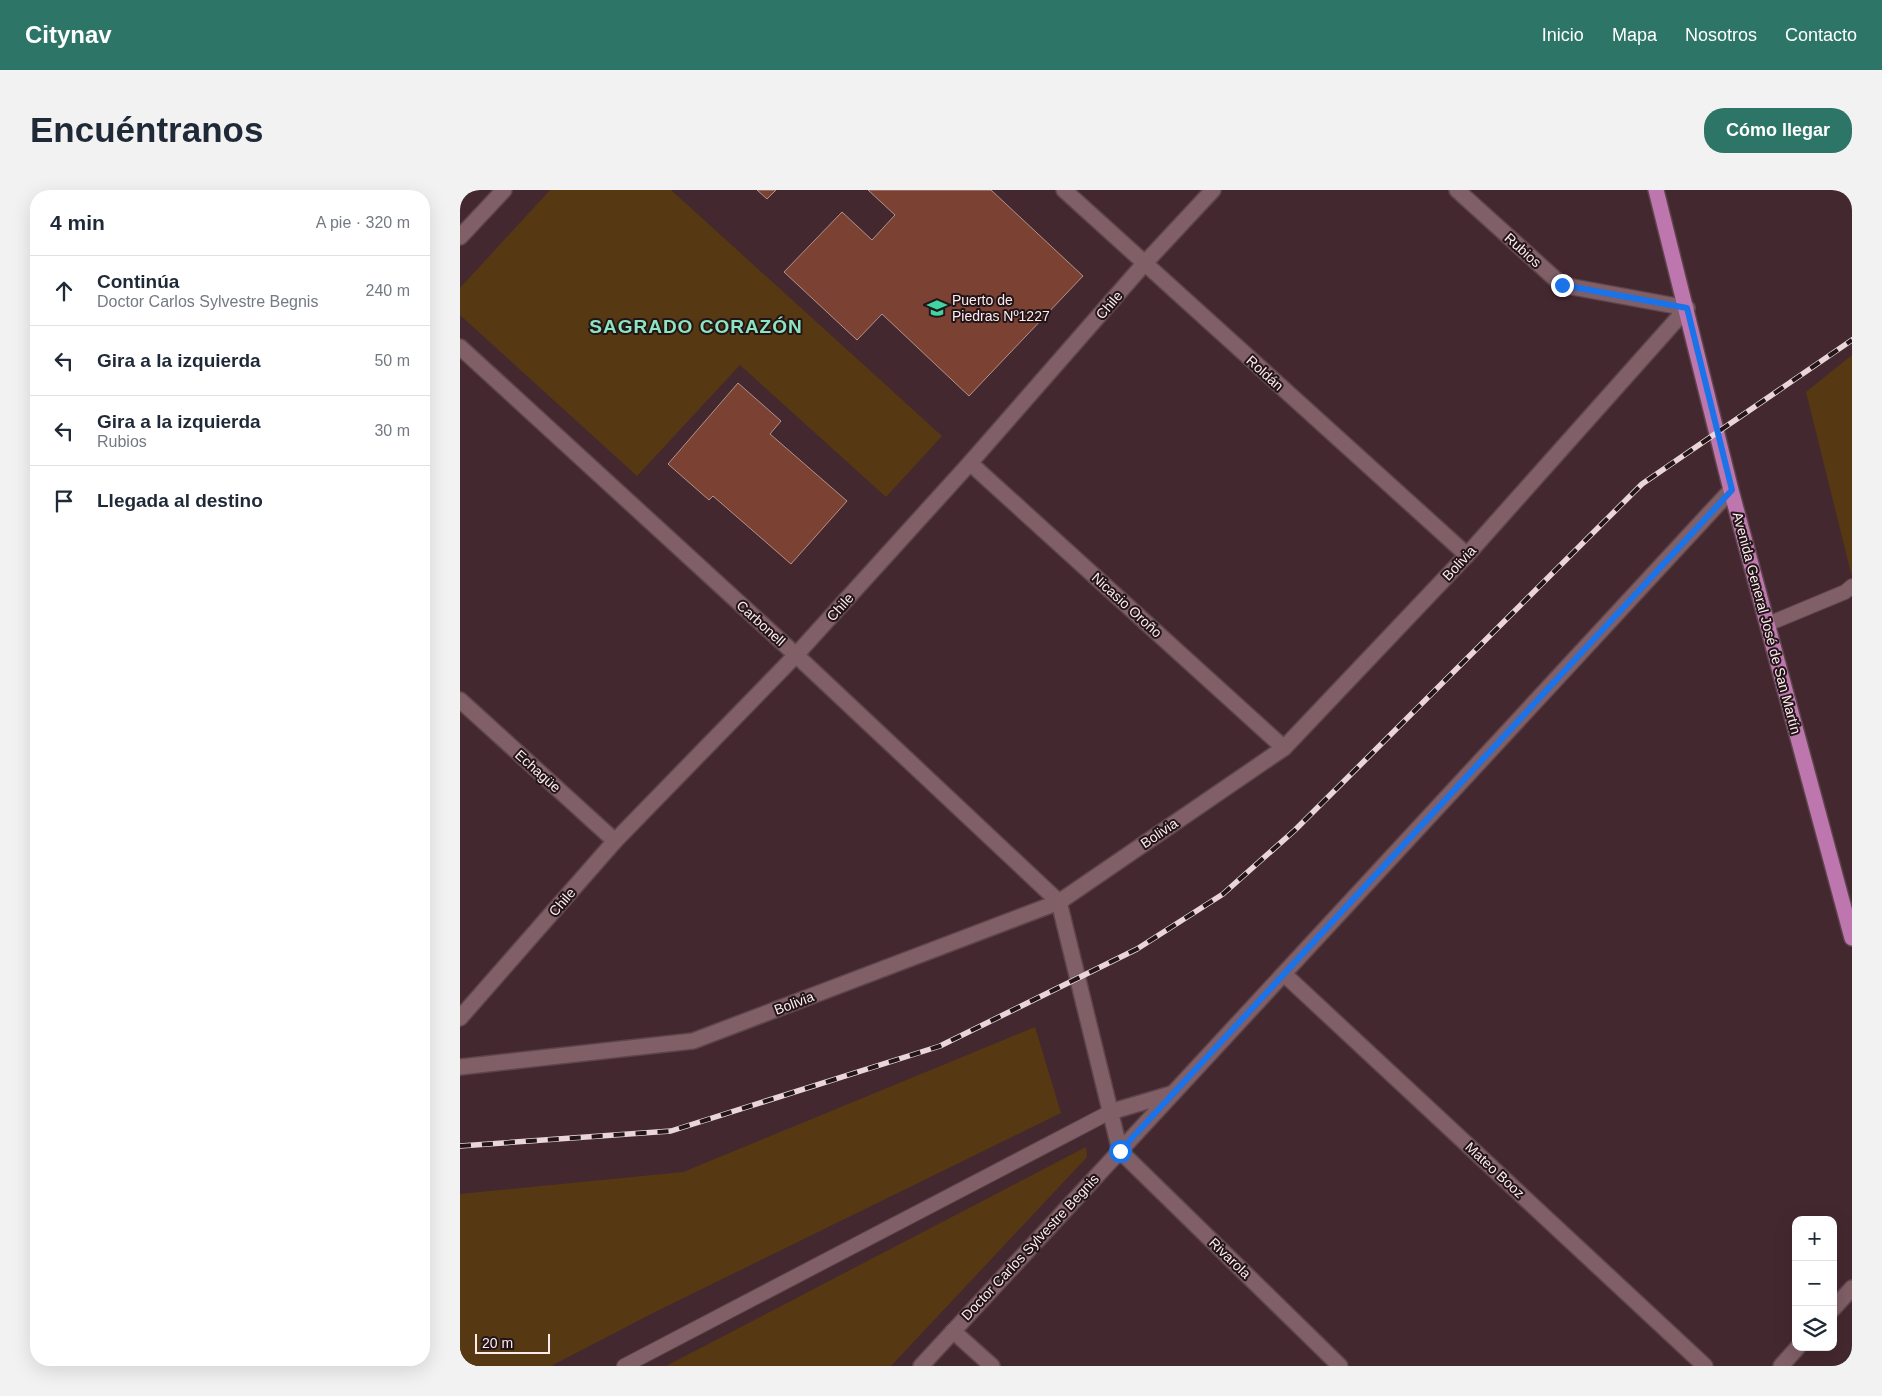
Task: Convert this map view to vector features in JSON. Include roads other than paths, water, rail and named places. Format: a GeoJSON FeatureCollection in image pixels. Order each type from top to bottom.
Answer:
{"type":"FeatureCollection","features":[{"type":"Feature","properties":{"kind":"main road","name":"Avenida General José de San Martín"},"geometry":{"type":"LineString","coordinates":[[1656,190],[1732,490],[1852,938]]}},
{"type":"Feature","properties":{"kind":"street"},"geometry":{"type":"LineString","coordinates":[[460,238],[504,190]]}},
{"type":"Feature","properties":{"kind":"street","name":"Roldán"},"geometry":{"type":"LineString","coordinates":[[1064,190],[1467,554]]}},
{"type":"Feature","properties":{"kind":"street","name":"Chile"},"geometry":{"type":"LineString","coordinates":[[460,1018],[615,841],[796,655],[970,463],[1144,264],[1213,190]]}},
{"type":"Feature","properties":{"kind":"street","name":"Rubios"},"geometry":{"type":"LineString","coordinates":[[1457,190],[1562,285],[1687,308]]}},
{"type":"Feature","properties":{"kind":"street","name":"Bolivia"},"geometry":{"type":"LineString","coordinates":[[460,1067],[693,1041],[1058,902],[1284,748],[1467,554],[1687,308]]}},
{"type":"Feature","properties":{"kind":"street","name":"Carbonell"},"geometry":{"type":"LineString","coordinates":[[460,347],[796,655],[1058,902]]}},
{"type":"Feature","properties":{"kind":"street","name":"Nicasio Oroño"},"geometry":{"type":"LineString","coordinates":[[970,463],[1284,748]]}},
{"type":"Feature","properties":{"kind":"street","name":"Doctor Carlos Sylvestre Begnis"},"geometry":{"type":"LineString","coordinates":[[920,1366],[1732,490]]}},
{"type":"Feature","properties":{"kind":"street","name":"Echagüe"},"geometry":{"type":"LineString","coordinates":[[460,700],[615,841]]}},
{"type":"Feature","properties":{"kind":"street"},"geometry":{"type":"LineString","coordinates":[[1058,902],[1120,1151]]}},
{"type":"Feature","properties":{"kind":"street","name":"Mateo Booz"},"geometry":{"type":"LineString","coordinates":[[1284,974],[1705,1366]]}},
{"type":"Feature","properties":{"kind":"street"},"geometry":{"type":"LineString","coordinates":[[1110,1112],[1172,1094]]}},
{"type":"Feature","properties":{"kind":"street","name":"Rivarola"},"geometry":{"type":"LineString","coordinates":[[1120,1151],[1340,1366]]}},
{"type":"Feature","properties":{"kind":"street"},"geometry":{"type":"LineString","coordinates":[[1836,1306],[1852,1288]]}},
{"type":"Feature","properties":{"kind":"street"},"geometry":{"type":"LineString","coordinates":[[953,1330],[992,1366]]}},
{"type":"Feature","properties":{"kind":"street"},"geometry":{"type":"LineString","coordinates":[[1781,1366],[1794,1351]]}},
{"type":"Feature","properties":{"kind":"lane"},"geometry":{"type":"LineString","coordinates":[[1768,624],[1845,592],[1852,586]]}},
{"type":"Feature","properties":{"kind":"lane"},"geometry":{"type":"LineString","coordinates":[[624,1366],[1110,1112]]}},
{"type":"Feature","properties":{"kind":"railway"},"geometry":{"type":"LineString","coordinates":[[460,1146],[671,1131],[940,1046],[1137,949],[1223,894],[1295,830],[1642,484],[1852,340]]}},
{"type":"Feature","properties":{"kind":"place","name":"Puerto de Piedras Nº1227"},"geometry":{"type":"Point","coordinates":[937,308]}},
{"type":"Feature","properties":{"kind":"district","name":"SAGRADO CORAZÓN"},"geometry":{"type":"Point","coordinates":[696,326]}}]}
